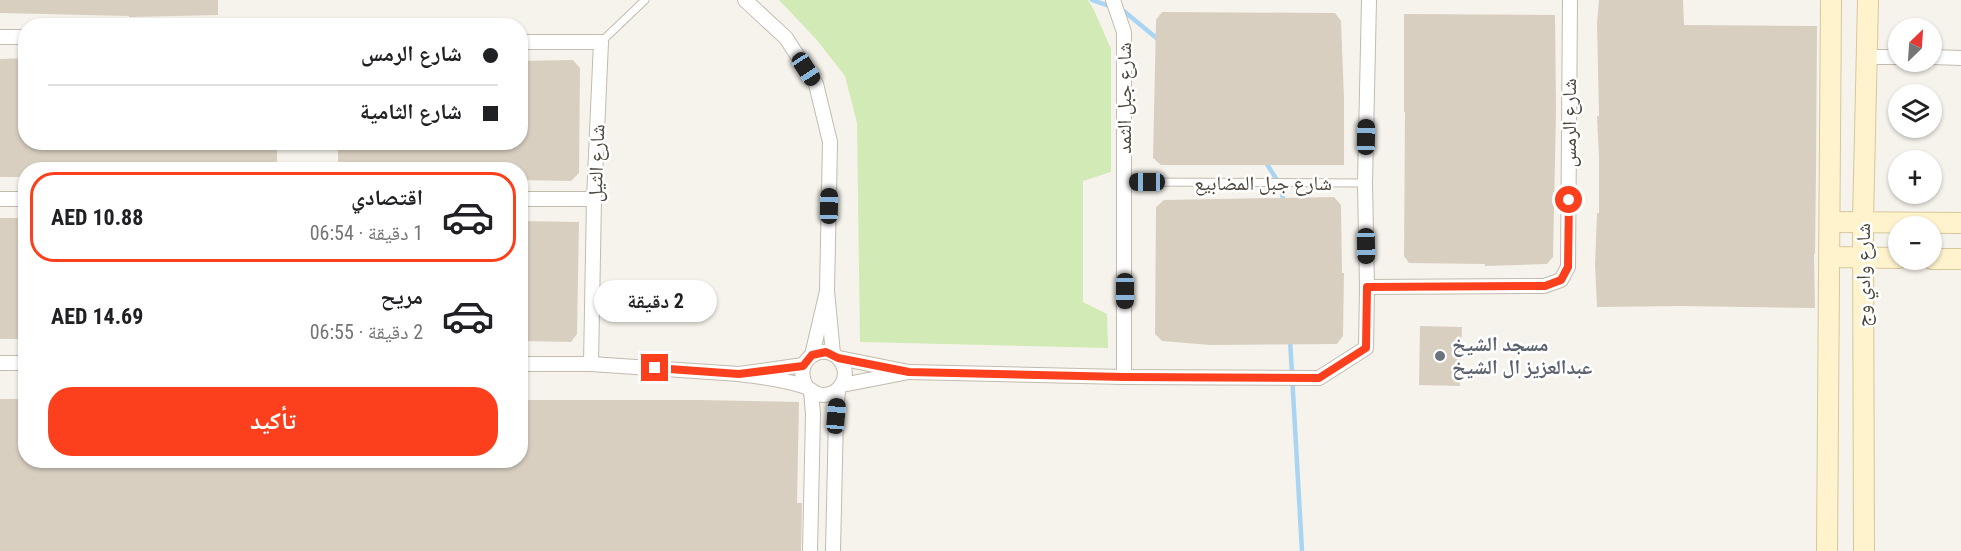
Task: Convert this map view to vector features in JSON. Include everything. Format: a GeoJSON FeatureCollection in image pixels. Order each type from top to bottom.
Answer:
{"type":"FeatureCollection","features":[{"type":"Feature","properties":{"kind":"street"},"geometry":{"type":"LineString","coordinates":[[745,0],[786,38],[816,84],[830,142],[827,291],[836,356],[845,370],[836,416],[833,551]]}},
{"type":"Feature","properties":{"kind":"street","name":"شارع جبل الثمد"},"geometry":{"type":"LineString","coordinates":[[1113,0],[1124,33],[1124,377]]}},
{"type":"Feature","properties":{"kind":"street"},"geometry":{"type":"LineString","coordinates":[[739,374],[808,360],[826,352],[909,372],[1124,377],[1319,378],[1366,348],[1365,183],[1369,0]]}},
{"type":"Feature","properties":{"kind":"street","name":"شارع الرمس"},"geometry":{"type":"LineString","coordinates":[[1367,287],[1545,286],[1561,280],[1568,267],[1570,0]]}},
{"type":"Feature","properties":{"kind":"street","name":"شارع وادي وج"},"geometry":{"type":"LineString","coordinates":[[1827,551],[1831,0]]}},
{"type":"Feature","properties":{"kind":"street","name":"شارع وادي وج"},"geometry":{"type":"LineString","coordinates":[[1864,551],[1863,222],[1868,0]]}},
{"type":"Feature","properties":{"kind":"street"},"geometry":{"type":"LineString","coordinates":[[0,37],[18,37]]}},
{"type":"Feature","properties":{"kind":"street"},"geometry":{"type":"LineString","coordinates":[[528,42],[601,42]]}},
{"type":"Feature","properties":{"kind":"street","name":"شارع الثيل"},"geometry":{"type":"LineString","coordinates":[[591,364],[594,199],[601,42]]}},
{"type":"Feature","properties":{"kind":"street"},"geometry":{"type":"LineString","coordinates":[[1867,57],[1888,57]]}},
{"type":"Feature","properties":{"kind":"street"},"geometry":{"type":"LineString","coordinates":[[1942,57],[1961,58]]}},
{"type":"Feature","properties":{"kind":"street"},"geometry":{"type":"LineString","coordinates":[[0,199],[18,199]]}},
{"type":"Feature","properties":{"kind":"street"},"geometry":{"type":"LineString","coordinates":[[528,199],[594,199]]}},
{"type":"Feature","properties":{"kind":"street"},"geometry":{"type":"LineString","coordinates":[[1830,222],[1961,223]]}},
{"type":"Feature","properties":{"kind":"street"},"geometry":{"type":"LineString","coordinates":[[1830,257],[1888,258]]}},
{"type":"Feature","properties":{"kind":"street"},"geometry":{"type":"LineString","coordinates":[[1942,259],[1961,259]]}},
{"type":"Feature","properties":{"kind":"street"},"geometry":{"type":"LineString","coordinates":[[810,551],[813,414],[808,389],[802,380],[827,291]]}},
{"type":"Feature","properties":{"kind":"street"},"geometry":{"type":"LineString","coordinates":[[0,363],[18,363]]}},
{"type":"Feature","properties":{"kind":"street"},"geometry":{"type":"LineString","coordinates":[[528,364],[591,364],[739,374],[808,389],[824,396],[832,394],[840,387],[909,372]]}},
{"type":"Feature","properties":{"kind":"lane"},"geometry":{"type":"LineString","coordinates":[[601,42],[645,0]]}},
{"type":"Feature","properties":{"kind":"lane","name":"شارع جبل المضابيع"},"geometry":{"type":"LineString","coordinates":[[1125,182],[1365,183]]}},
{"type":"Feature","properties":{"kind":"green space"},"geometry":{"type":"Polygon","coordinates":[[[779,0],[1088,0],[1111,49],[1111,172],[1083,181],[1083,302],[1107,314],[1108,348],[860,342],[857,123],[845,76],[816,39],[779,0]]]}},
{"type":"Feature","properties":{"kind":"building"},"geometry":{"type":"Polygon","coordinates":[[[0,0],[218,0],[218,15],[129,17],[0,13],[0,0]]]}},
{"type":"Feature","properties":{"kind":"building"},"geometry":{"type":"Polygon","coordinates":[[[1599,0],[1683,0],[1684,25],[1817,26],[1815,308],[1597,307],[1595,265],[1597,213],[1599,213],[1597,23],[1599,0]]]}},
{"type":"Feature","properties":{"kind":"building"},"geometry":{"type":"Polygon","coordinates":[[[1162,12],[1335,13],[1341,21],[1344,165],[1161,165],[1153,158],[1156,20],[1162,12]]]}},
{"type":"Feature","properties":{"kind":"building"},"geometry":{"type":"Polygon","coordinates":[[[1404,14],[1555,15],[1553,257],[1547,264],[1485,266],[1485,264],[1409,263],[1404,256],[1404,14]]]}},
{"type":"Feature","properties":{"kind":"building"},"geometry":{"type":"Polygon","coordinates":[[[18,58],[18,150],[277,150],[277,162],[18,162],[18,177],[0,177],[0,59],[18,58]]]}},
{"type":"Feature","properties":{"kind":"building"},"geometry":{"type":"Polygon","coordinates":[[[573,60],[580,68],[579,173],[571,181],[528,180],[528,162],[338,162],[338,150],[528,150],[528,61],[573,60]]]}},
{"type":"Feature","properties":{"kind":"building"},"geometry":{"type":"Polygon","coordinates":[[[1334,197],[1341,205],[1342,273],[1344,273],[1343,336],[1337,344],[1210,345],[1162,341],[1155,334],[1156,207],[1164,200],[1334,197]]]}},
{"type":"Feature","properties":{"kind":"building"},"geometry":{"type":"Polygon","coordinates":[[[0,218],[18,218],[18,339],[0,339],[0,218]]]}},
{"type":"Feature","properties":{"kind":"building"},"geometry":{"type":"Polygon","coordinates":[[[528,221],[579,222],[577,334],[571,342],[528,341],[528,221]]]}},
{"type":"Feature","properties":{"kind":"building","name":"مسجد الشيخ عبدالعزيز ال الشيخ"},"geometry":{"type":"Polygon","coordinates":[[[1420,326],[1462,327],[1460,386],[1419,385],[1420,326]]]}},
{"type":"Feature","properties":{"kind":"building"},"geometry":{"type":"Polygon","coordinates":[[[0,399],[18,399],[18,468],[528,468],[528,400],[799,402],[797,503],[802,503],[801,551],[0,551],[0,399]]]}},
{"type":"Feature","properties":{"kind":"waterway"},"geometry":{"type":"LineString","coordinates":[[1092,0],[1112,7]]}},
{"type":"Feature","properties":{"kind":"waterway"},"geometry":{"type":"LineString","coordinates":[[1119,10],[1125,12],[1160,41]]}},
{"type":"Feature","properties":{"kind":"waterway"},"geometry":{"type":"LineString","coordinates":[[1265,161],[1282,188],[1283,202]]}},
{"type":"Feature","properties":{"kind":"waterway"},"geometry":{"type":"LineString","coordinates":[[1290,339],[1302,551]]}},
{"type":"Feature","properties":{"kind":"place","name":"مسجد الشيخ عبدالعزيز ال الشيخ"},"geometry":{"type":"Point","coordinates":[1440,356]}},
{"type":"Feature","properties":{"kind":"route"},"geometry":{"type":"LineString","coordinates":[[655,368],[739,374],[803,366],[812,355],[826,352],[838,358],[909,372],[1124,377],[1319,378],[1366,348],[1367,287],[1545,286],[1561,280],[1568,267],[1569,200]]}}]}
